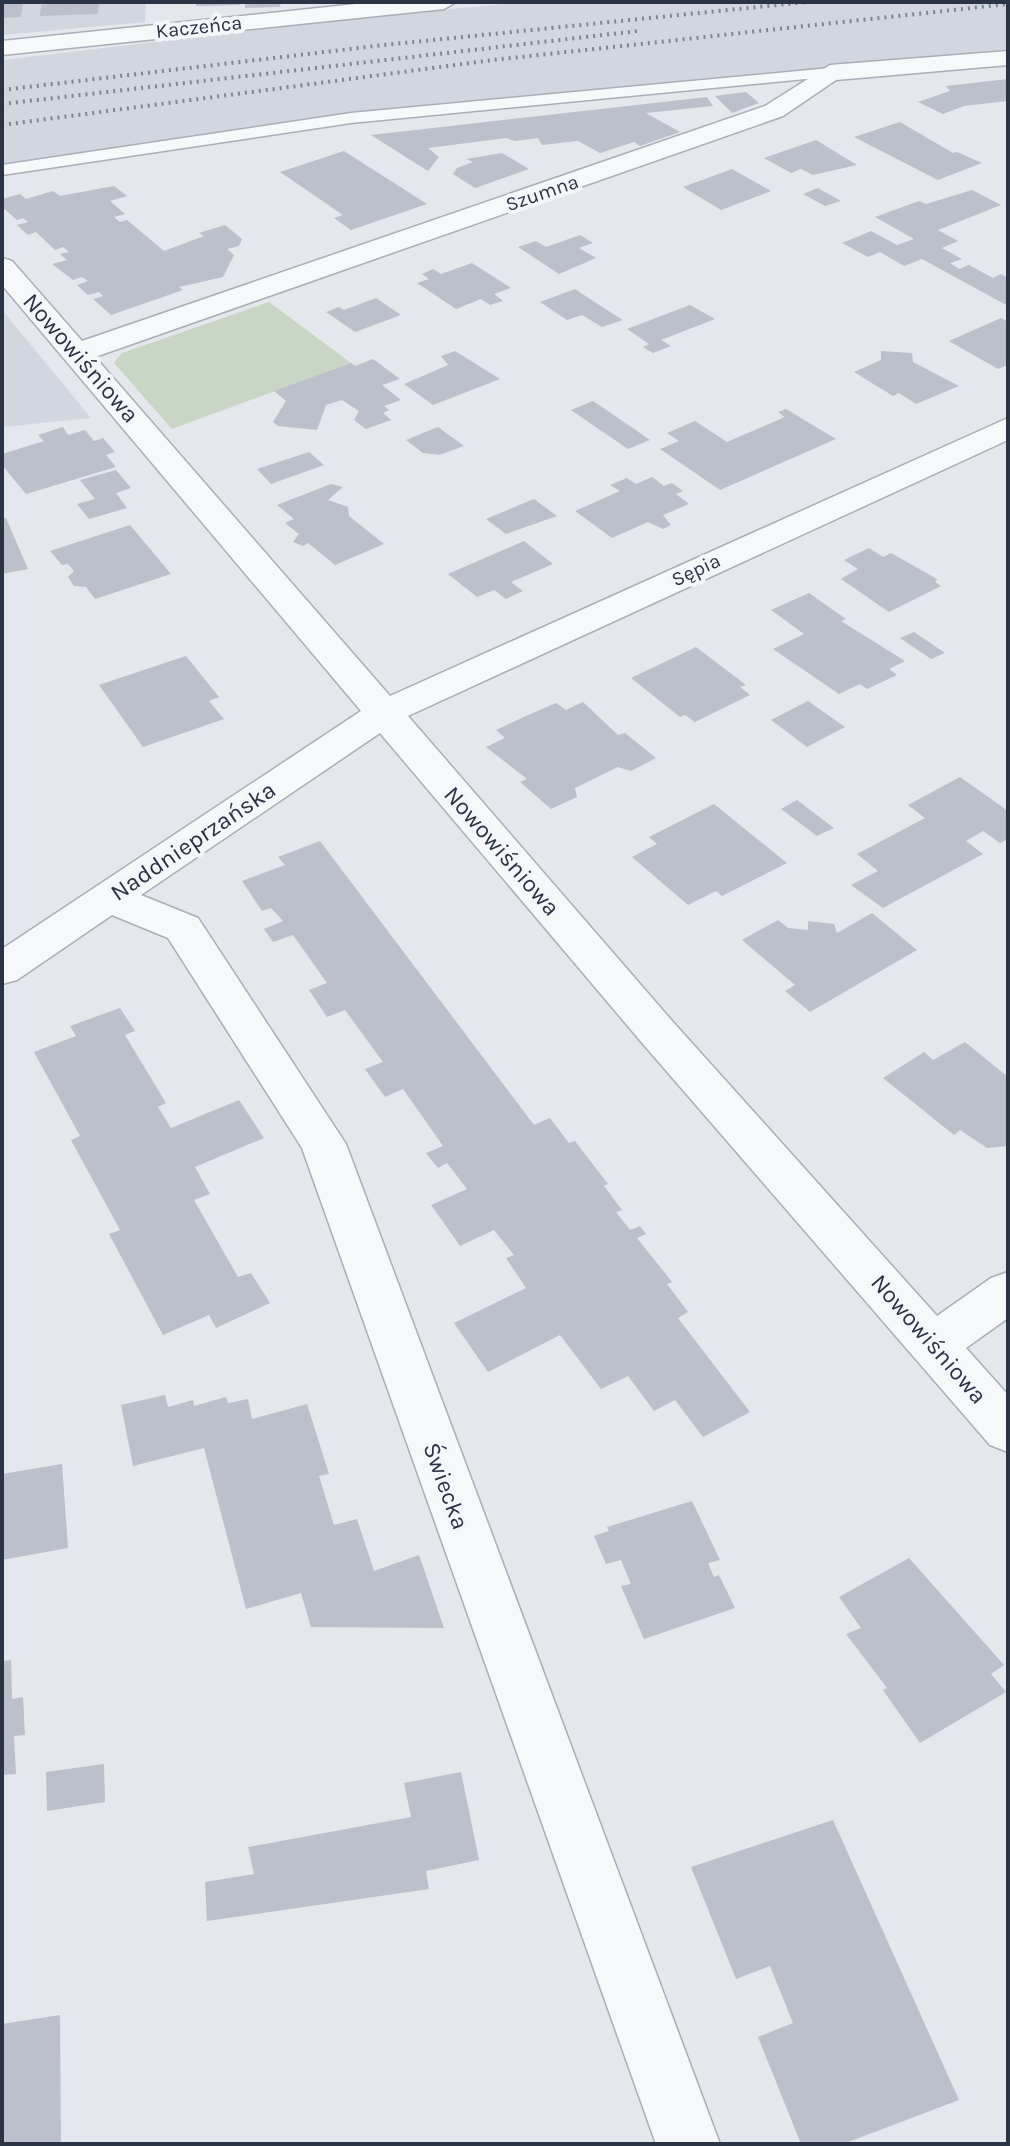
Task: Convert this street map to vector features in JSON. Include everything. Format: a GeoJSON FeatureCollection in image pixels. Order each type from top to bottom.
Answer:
{"type":"FeatureCollection","features":[{"type":"Feature","properties":{"kind":"street","name":"Kaczeńca"},"geometry":{"type":"LineString","coordinates":[[2,48],[444,2]]}},
{"type":"Feature","properties":{"kind":"street","name":"Szumna"},"geometry":{"type":"LineString","coordinates":[[77,353],[774,111],[830,73],[1008,58]]}},
{"type":"Feature","properties":{"kind":"street","name":"Nowowiśniowa"},"geometry":{"type":"LineString","coordinates":[[2,267],[658,1033],[1008,1430]]}},
{"type":"Feature","properties":{"kind":"street","name":"Sępia"},"geometry":{"type":"LineString","coordinates":[[383,713],[1008,428]]}},
{"type":"Feature","properties":{"kind":"street","name":"Naddnieprzańska"},"geometry":{"type":"LineString","coordinates":[[2,969],[383,713]]}},
{"type":"Feature","properties":{"kind":"street","name":"Świecka"},"geometry":{"type":"LineString","coordinates":[[108,897],[183,928],[323,1144],[688,2144]]}},
{"type":"Feature","properties":{"kind":"street"},"geometry":{"type":"LineString","coordinates":[[934,1344],[1008,1292]]}},
{"type":"Feature","properties":{"kind":"lane"},"geometry":{"type":"LineString","coordinates":[[2,170],[351,118],[830,73]]}},
{"type":"Feature","properties":{"kind":"shaded area"},"geometry":{"type":"Polygon","coordinates":[[[2,2],[146,2],[145,22],[2,35],[2,2]]]}},
{"type":"Feature","properties":{"kind":"shaded area"},"geometry":{"type":"Polygon","coordinates":[[[526,2],[1008,2],[1008,49],[427,110],[2,167],[2,60],[366,17],[526,2]]]}},
{"type":"Feature","properties":{"kind":"shaded area"},"geometry":{"type":"Polygon","coordinates":[[[2,310],[26,339],[91,418],[2,427],[2,310]]]}},
{"type":"Feature","properties":{"kind":"green space"},"geometry":{"type":"Polygon","coordinates":[[[269,302],[351,363],[172,429],[114,363],[122,353],[269,302]]]}},
{"type":"Feature","properties":{"kind":"building"},"geometry":{"type":"Polygon","coordinates":[[[2,2],[23,2],[21,17],[2,18],[2,2]]]}},
{"type":"Feature","properties":{"kind":"building"},"geometry":{"type":"Polygon","coordinates":[[[99,2],[98,14],[40,16],[41,5],[99,2]]]}},
{"type":"Feature","properties":{"kind":"building"},"geometry":{"type":"Polygon","coordinates":[[[196,2],[240,2],[240,5],[196,6],[196,2]]]}},
{"type":"Feature","properties":{"kind":"building"},"geometry":{"type":"Polygon","coordinates":[[[245,2],[281,2],[280,7],[245,8],[245,2]]]}},
{"type":"Feature","properties":{"kind":"building"},"geometry":{"type":"Polygon","coordinates":[[[1008,79],[1008,101],[964,106],[943,114],[918,102],[950,91],[946,86],[1008,79]]]}},
{"type":"Feature","properties":{"kind":"building"},"geometry":{"type":"Polygon","coordinates":[[[746,92],[759,103],[732,113],[715,96],[746,92]]]}},
{"type":"Feature","properties":{"kind":"building"},"geometry":{"type":"Polygon","coordinates":[[[707,97],[713,106],[646,113],[680,132],[640,146],[634,142],[600,153],[578,141],[542,145],[538,138],[515,141],[506,138],[428,148],[439,157],[428,171],[371,135],[707,97]]]}},
{"type":"Feature","properties":{"kind":"building"},"geometry":{"type":"Polygon","coordinates":[[[900,122],[953,153],[982,163],[938,180],[854,137],[900,122]]]}},
{"type":"Feature","properties":{"kind":"building"},"geometry":{"type":"Polygon","coordinates":[[[816,140],[857,165],[813,175],[801,169],[791,173],[764,158],[816,140]]]}},
{"type":"Feature","properties":{"kind":"building"},"geometry":{"type":"Polygon","coordinates":[[[344,151],[427,204],[351,230],[334,218],[343,215],[280,172],[344,151]]]}},
{"type":"Feature","properties":{"kind":"building"},"geometry":{"type":"Polygon","coordinates":[[[502,153],[529,169],[475,188],[453,174],[457,168],[473,162],[466,159],[502,153]]]}},
{"type":"Feature","properties":{"kind":"building"},"geometry":{"type":"Polygon","coordinates":[[[732,169],[771,191],[721,210],[683,187],[732,169]]]}},
{"type":"Feature","properties":{"kind":"building"},"geometry":{"type":"Polygon","coordinates":[[[114,186],[127,196],[110,201],[125,214],[114,217],[120,222],[127,220],[164,251],[204,236],[199,233],[225,225],[242,239],[239,246],[227,249],[234,255],[223,277],[179,287],[183,290],[111,315],[93,299],[103,296],[99,292],[88,295],[77,285],[88,281],[82,277],[73,280],[52,264],[67,260],[60,254],[69,252],[63,247],[55,250],[36,232],[28,235],[17,225],[28,222],[23,218],[17,220],[2,207],[2,199],[20,194],[26,199],[53,191],[60,196],[114,186]]]}},
{"type":"Feature","properties":{"kind":"building"},"geometry":{"type":"Polygon","coordinates":[[[818,188],[841,201],[825,206],[803,194],[818,188]]]}},
{"type":"Feature","properties":{"kind":"building"},"geometry":{"type":"Polygon","coordinates":[[[972,190],[1001,205],[938,230],[958,241],[942,248],[962,259],[950,263],[959,269],[969,265],[993,278],[1001,274],[1008,278],[1008,306],[922,259],[904,266],[880,252],[868,257],[842,243],[871,231],[897,245],[914,239],[875,217],[919,201],[926,204],[972,190]]]}},
{"type":"Feature","properties":{"kind":"building"},"geometry":{"type":"Polygon","coordinates":[[[580,235],[593,243],[579,248],[596,258],[559,274],[518,247],[536,241],[546,247],[580,235]]]}},
{"type":"Feature","properties":{"kind":"building"},"geometry":{"type":"Polygon","coordinates":[[[472,263],[511,288],[494,294],[503,301],[490,305],[481,299],[456,309],[417,283],[429,279],[422,274],[433,269],[441,274],[472,263]]]}},
{"type":"Feature","properties":{"kind":"building"},"geometry":{"type":"Polygon","coordinates":[[[575,289],[623,320],[602,327],[582,315],[567,320],[540,302],[575,289]]]}},
{"type":"Feature","properties":{"kind":"building"},"geometry":{"type":"Polygon","coordinates":[[[376,298],[401,315],[355,332],[326,312],[339,307],[344,310],[376,298]]]}},
{"type":"Feature","properties":{"kind":"building"},"geometry":{"type":"Polygon","coordinates":[[[690,305],[715,319],[661,340],[671,346],[653,353],[643,347],[649,344],[627,329],[690,305]]]}},
{"type":"Feature","properties":{"kind":"building"},"geometry":{"type":"Polygon","coordinates":[[[1001,318],[1008,322],[1008,365],[998,369],[949,341],[1001,318]]]}},
{"type":"Feature","properties":{"kind":"building"},"geometry":{"type":"Polygon","coordinates":[[[455,351],[500,379],[433,405],[404,384],[448,365],[441,356],[455,351]]]}},
{"type":"Feature","properties":{"kind":"building"},"geometry":{"type":"Polygon","coordinates":[[[881,351],[912,353],[913,362],[959,386],[916,404],[899,393],[893,396],[854,372],[881,360],[881,351]]]}},
{"type":"Feature","properties":{"kind":"building"},"geometry":{"type":"Polygon","coordinates":[[[373,359],[400,379],[382,385],[401,400],[384,406],[389,410],[383,413],[391,420],[366,429],[354,420],[359,411],[342,400],[326,405],[317,430],[278,426],[273,422],[286,401],[274,391],[351,363],[355,366],[373,359]]]}},
{"type":"Feature","properties":{"kind":"building"},"geometry":{"type":"Polygon","coordinates":[[[593,401],[650,440],[628,449],[571,410],[593,401]]]}},
{"type":"Feature","properties":{"kind":"building"},"geometry":{"type":"Polygon","coordinates":[[[786,409],[836,439],[720,490],[660,449],[679,441],[667,433],[695,421],[727,442],[785,417],[778,412],[786,409]]]}},
{"type":"Feature","properties":{"kind":"building"},"geometry":{"type":"Polygon","coordinates":[[[63,427],[68,435],[85,430],[94,441],[103,438],[115,452],[106,455],[116,467],[26,494],[2,465],[2,454],[44,441],[38,435],[63,427]]]}},
{"type":"Feature","properties":{"kind":"building"},"geometry":{"type":"Polygon","coordinates":[[[438,427],[464,446],[439,455],[423,453],[406,440],[438,427]]]}},
{"type":"Feature","properties":{"kind":"building"},"geometry":{"type":"Polygon","coordinates":[[[309,452],[324,465],[271,484],[257,469],[309,452]]]}},
{"type":"Feature","properties":{"kind":"building"},"geometry":{"type":"Polygon","coordinates":[[[116,470],[131,488],[116,493],[127,508],[89,519],[77,504],[95,499],[80,480],[116,470]]]}},
{"type":"Feature","properties":{"kind":"building"},"geometry":{"type":"Polygon","coordinates":[[[652,477],[664,486],[672,483],[683,491],[676,494],[689,504],[663,515],[671,525],[663,529],[648,522],[612,538],[575,511],[620,491],[610,485],[627,478],[636,484],[652,477]]]}},
{"type":"Feature","properties":{"kind":"building"},"geometry":{"type":"Polygon","coordinates":[[[331,484],[343,487],[328,500],[348,507],[349,516],[384,544],[335,565],[308,543],[303,546],[293,542],[299,534],[285,523],[294,519],[277,505],[331,484]]]}},
{"type":"Feature","properties":{"kind":"building"},"geometry":{"type":"Polygon","coordinates":[[[534,499],[557,516],[506,534],[486,519],[534,499]]]}},
{"type":"Feature","properties":{"kind":"building"},"geometry":{"type":"Polygon","coordinates":[[[6,518],[28,569],[2,574],[2,519],[6,518]]]}},
{"type":"Feature","properties":{"kind":"building"},"geometry":{"type":"Polygon","coordinates":[[[130,525],[171,574],[95,599],[86,587],[74,586],[68,577],[74,571],[68,564],[62,565],[50,551],[130,525]]]}},
{"type":"Feature","properties":{"kind":"building"},"geometry":{"type":"Polygon","coordinates":[[[524,541],[553,564],[511,582],[523,591],[506,599],[494,590],[477,597],[448,574],[524,541]]]}},
{"type":"Feature","properties":{"kind":"building"},"geometry":{"type":"Polygon","coordinates":[[[869,548],[883,557],[891,553],[937,579],[935,582],[941,586],[889,612],[841,579],[858,569],[844,560],[869,548]]]}},
{"type":"Feature","properties":{"kind":"building"},"geometry":{"type":"Polygon","coordinates":[[[809,593],[846,619],[841,621],[905,661],[889,669],[897,675],[867,689],[860,684],[839,694],[773,649],[804,634],[771,610],[809,593]]]}},
{"type":"Feature","properties":{"kind":"building"},"geometry":{"type":"Polygon","coordinates":[[[914,632],[945,653],[931,659],[900,638],[914,632]]]}},
{"type":"Feature","properties":{"kind":"building"},"geometry":{"type":"Polygon","coordinates":[[[696,647],[746,685],[740,687],[750,695],[695,722],[685,715],[680,717],[631,678],[696,647]]]}},
{"type":"Feature","properties":{"kind":"building"},"geometry":{"type":"Polygon","coordinates":[[[186,656],[219,697],[209,701],[224,719],[143,747],[99,685],[186,656]]]}},
{"type":"Feature","properties":{"kind":"building"},"geometry":{"type":"Polygon","coordinates":[[[808,701],[845,727],[807,747],[771,720],[808,701]]]}},
{"type":"Feature","properties":{"kind":"building"},"geometry":{"type":"Polygon","coordinates":[[[583,702],[618,735],[625,733],[656,758],[631,771],[618,767],[575,788],[577,797],[551,809],[520,782],[527,779],[486,747],[505,738],[496,730],[526,716],[556,703],[566,710],[583,702]]]}},
{"type":"Feature","properties":{"kind":"building"},"geometry":{"type":"Polygon","coordinates":[[[960,777],[1008,811],[1008,839],[1000,843],[983,831],[966,841],[983,854],[883,908],[851,885],[878,871],[857,854],[925,818],[908,805],[960,777]]]}},
{"type":"Feature","properties":{"kind":"building"},"geometry":{"type":"Polygon","coordinates":[[[797,800],[834,828],[817,836],[781,809],[797,800]]]}},
{"type":"Feature","properties":{"kind":"building"},"geometry":{"type":"Polygon","coordinates":[[[714,804],[787,863],[722,896],[716,891],[688,905],[632,857],[657,844],[649,837],[714,804]]]}},
{"type":"Feature","properties":{"kind":"building"},"geometry":{"type":"Polygon","coordinates":[[[320,841],[534,1125],[550,1118],[569,1143],[575,1141],[608,1184],[604,1186],[622,1210],[616,1212],[630,1230],[640,1226],[646,1234],[637,1238],[672,1282],[667,1284],[688,1312],[678,1318],[750,1412],[703,1437],[675,1400],[654,1411],[628,1376],[601,1389],[560,1335],[488,1372],[454,1323],[526,1288],[506,1258],[514,1255],[494,1230],[460,1246],[431,1205],[467,1189],[447,1163],[438,1168],[426,1153],[443,1146],[403,1089],[385,1097],[365,1069],[383,1062],[345,1010],[327,1017],[309,990],[327,983],[293,935],[273,942],[264,929],[283,921],[271,908],[262,911],[242,881],[285,865],[278,857],[320,841]]]}},
{"type":"Feature","properties":{"kind":"building"},"geometry":{"type":"Polygon","coordinates":[[[872,913],[917,950],[810,1012],[785,991],[795,985],[742,940],[778,920],[788,928],[808,930],[808,921],[834,924],[837,933],[872,913]]]}},
{"type":"Feature","properties":{"kind":"building"},"geometry":{"type":"Polygon","coordinates":[[[120,1008],[135,1031],[125,1035],[166,1103],[158,1107],[171,1128],[239,1100],[264,1138],[195,1167],[210,1194],[194,1200],[238,1277],[251,1273],[270,1303],[216,1328],[209,1315],[163,1335],[109,1234],[120,1230],[71,1140],[80,1136],[34,1052],[76,1036],[70,1026],[120,1008]]]}},
{"type":"Feature","properties":{"kind":"building"},"geometry":{"type":"Polygon","coordinates":[[[965,1042],[1008,1077],[1008,1146],[987,1148],[960,1130],[954,1135],[883,1078],[924,1052],[933,1060],[965,1042]]]}},
{"type":"Feature","properties":{"kind":"building"},"geometry":{"type":"Polygon","coordinates":[[[165,1395],[168,1407],[193,1400],[194,1406],[226,1397],[228,1403],[248,1399],[252,1419],[307,1404],[329,1474],[319,1476],[334,1525],[357,1519],[374,1571],[419,1555],[444,1628],[311,1627],[301,1593],[246,1609],[204,1448],[133,1466],[121,1405],[165,1395]]]}},
{"type":"Feature","properties":{"kind":"building"},"geometry":{"type":"Polygon","coordinates":[[[62,1464],[68,1548],[2,1560],[2,1474],[62,1464]]]}},
{"type":"Feature","properties":{"kind":"building"},"geometry":{"type":"Polygon","coordinates":[[[692,1501],[720,1560],[708,1563],[714,1577],[719,1575],[735,1608],[644,1639],[621,1586],[631,1584],[621,1560],[606,1564],[594,1536],[609,1531],[607,1527],[692,1501]]]}},
{"type":"Feature","properties":{"kind":"building"},"geometry":{"type":"Polygon","coordinates":[[[909,1558],[1004,1665],[991,1674],[1006,1692],[920,1743],[883,1690],[887,1688],[846,1634],[861,1628],[839,1597],[909,1558]]]}},
{"type":"Feature","properties":{"kind":"building"},"geometry":{"type":"Polygon","coordinates":[[[11,1660],[12,1699],[23,1697],[25,1735],[14,1736],[16,1774],[2,1775],[2,1661],[11,1660]]]}},
{"type":"Feature","properties":{"kind":"building"},"geometry":{"type":"Polygon","coordinates":[[[104,1764],[105,1802],[47,1811],[46,1772],[104,1764]]]}},
{"type":"Feature","properties":{"kind":"building"},"geometry":{"type":"Polygon","coordinates":[[[461,1772],[479,1860],[426,1871],[429,1889],[207,1921],[205,1882],[254,1874],[248,1847],[411,1817],[404,1783],[461,1772]]]}},
{"type":"Feature","properties":{"kind":"building"},"geometry":{"type":"Polygon","coordinates":[[[833,1820],[959,2100],[843,2144],[801,2144],[758,2037],[793,2023],[770,1966],[736,1979],[691,1867],[833,1820]]]}},
{"type":"Feature","properties":{"kind":"building"},"geometry":{"type":"Polygon","coordinates":[[[60,2015],[61,2144],[2,2144],[2,2024],[60,2015]]]}},
{"type":"Feature","properties":{"kind":"railway"},"geometry":{"type":"LineString","coordinates":[[2,90],[384,45],[807,2]]}},
{"type":"Feature","properties":{"kind":"railway"},"geometry":{"type":"LineString","coordinates":[[2,125],[493,60],[1008,4]]}},
{"type":"Feature","properties":{"kind":"railway"},"geometry":{"type":"LineString","coordinates":[[2,104],[638,31]]}}]}
